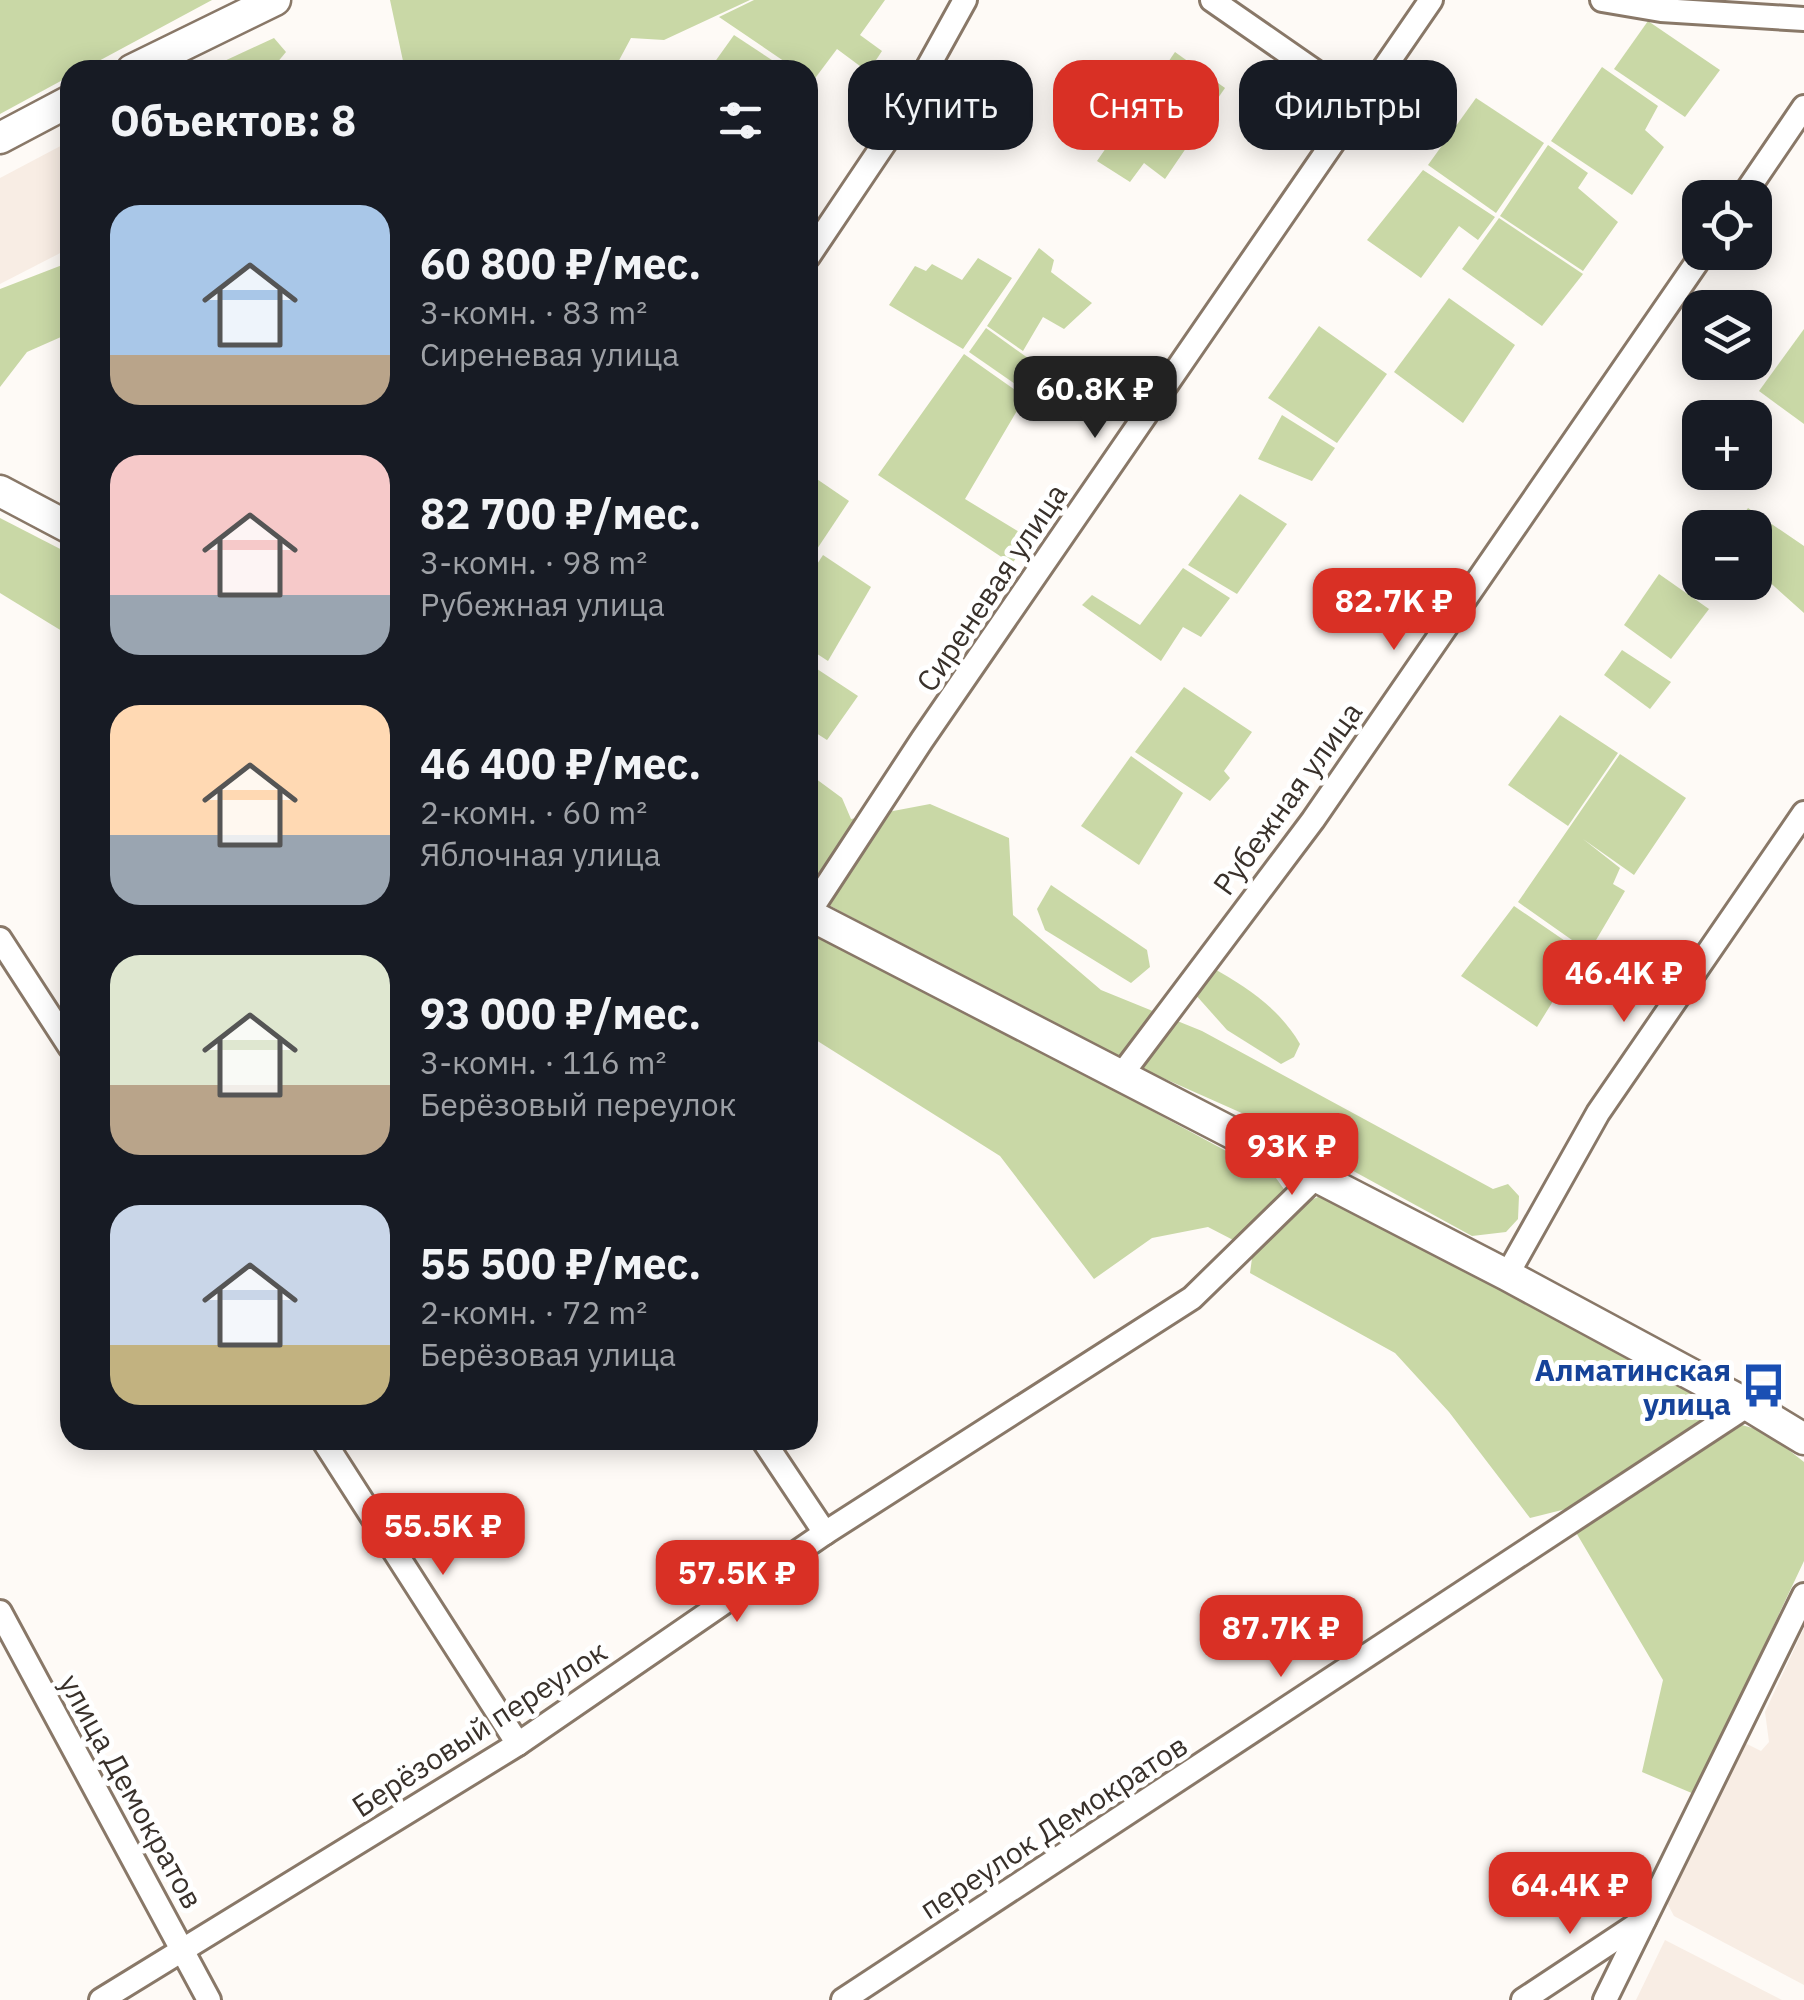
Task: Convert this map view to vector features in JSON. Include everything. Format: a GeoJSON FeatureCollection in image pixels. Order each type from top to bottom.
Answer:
{"type":"FeatureCollection","features":[{"type":"Feature","properties":{"kind":"street"},"geometry":{"type":"LineString","coordinates":[[152,60],[275,0]]}},
{"type":"Feature","properties":{"kind":"street"},"geometry":{"type":"LineString","coordinates":[[818,242],[892,132],[965,0]]}},
{"type":"Feature","properties":{"kind":"street"},"geometry":{"type":"LineString","coordinates":[[1212,0],[1298,60]]}},
{"type":"Feature","properties":{"kind":"street"},"geometry":{"type":"LineString","coordinates":[[1602,0],[1661,10],[1804,19]]}},
{"type":"Feature","properties":{"kind":"street","name":"Сиреневая улица"},"geometry":{"type":"LineString","coordinates":[[1386,60],[1423,3]]}},
{"type":"Feature","properties":{"kind":"street"},"geometry":{"type":"LineString","coordinates":[[0,138],[60,106]]}},
{"type":"Feature","properties":{"kind":"street"},"geometry":{"type":"LineString","coordinates":[[1754,180],[1804,108]]}},
{"type":"Feature","properties":{"kind":"street","name":"Сиреневая улица"},"geometry":{"type":"LineString","coordinates":[[818,899],[922,740],[1326,150]]}},
{"type":"Feature","properties":{"kind":"street","name":"Рубежная улица"},"geometry":{"type":"LineString","coordinates":[[1119,1078],[1312,820],[1692,270]]}},
{"type":"Feature","properties":{"kind":"street"},"geometry":{"type":"LineString","coordinates":[[0,492],[60,523]]}},
{"type":"Feature","properties":{"kind":"street"},"geometry":{"type":"LineString","coordinates":[[1507,1275],[1598,1113],[1804,813]]}},
{"type":"Feature","properties":{"kind":"street"},"geometry":{"type":"LineString","coordinates":[[818,919],[1507,1275],[1804,1439]]}},
{"type":"Feature","properties":{"kind":"street"},"geometry":{"type":"LineString","coordinates":[[0,938],[60,1031]]}},
{"type":"Feature","properties":{"kind":"street","name":"Берёзовый переулок"},"geometry":{"type":"LineString","coordinates":[[101,2000],[518,1744],[825,1533],[1192,1298],[1316,1177]]}},
{"type":"Feature","properties":{"kind":"street","name":"переулок Демократов"},"geometry":{"type":"LineString","coordinates":[[843,2000],[1748,1405]]}},
{"type":"Feature","properties":{"kind":"street"},"geometry":{"type":"LineString","coordinates":[[329,1450],[518,1744]]}},
{"type":"Feature","properties":{"kind":"street"},"geometry":{"type":"LineString","coordinates":[[770,1450],[825,1533]]}},
{"type":"Feature","properties":{"kind":"street"},"geometry":{"type":"LineString","coordinates":[[1605,2000],[1804,1595]]}},
{"type":"Feature","properties":{"kind":"street","name":"улица Демократов"},"geometry":{"type":"LineString","coordinates":[[0,1612],[209,2000]]}},
{"type":"Feature","properties":{"kind":"street"},"geometry":{"type":"LineString","coordinates":[[1523,2000],[1647,1918]]}},
{"type":"Feature","properties":{"kind":"shaded area"},"geometry":{"type":"Polygon","coordinates":[[[60,146],[60,253],[0,284],[0,178],[60,146]]]}},
{"type":"Feature","properties":{"kind":"shaded area"},"geometry":{"type":"Polygon","coordinates":[[[1804,1628],[1804,1985],[1674,1916],[1665,1899],[1745,1743],[1761,1751],[1769,1742],[1765,1712],[1804,1628]]]}},
{"type":"Feature","properties":{"kind":"shaded area"},"geometry":{"type":"Polygon","coordinates":[[[1665,1940],[1782,2000],[1636,2000],[1665,1940]]]}},
{"type":"Feature","properties":{"kind":"green space"},"geometry":{"type":"Polygon","coordinates":[[[0,0],[212,0],[101,60],[60,60],[60,81],[0,114],[0,0]]]}},
{"type":"Feature","properties":{"kind":"green space"},"geometry":{"type":"Polygon","coordinates":[[[390,0],[750,0],[664,40],[631,38],[619,60],[403,60],[390,0]]]}},
{"type":"Feature","properties":{"kind":"green space"},"geometry":{"type":"Polygon","coordinates":[[[754,0],[885,0],[860,35],[882,51],[876,60],[852,60],[837,49],[818,74],[818,60],[782,60],[719,17],[754,0]]]}},
{"type":"Feature","properties":{"kind":"green space"},"geometry":{"type":"Polygon","coordinates":[[[1648,21],[1720,70],[1685,117],[1614,69],[1648,21]]]}},
{"type":"Feature","properties":{"kind":"green space"},"geometry":{"type":"Polygon","coordinates":[[[734,35],[772,60],[716,60],[734,35]]]}},
{"type":"Feature","properties":{"kind":"green space"},"geometry":{"type":"Polygon","coordinates":[[[274,38],[286,52],[279,60],[226,60],[274,38]]]}},
{"type":"Feature","properties":{"kind":"green space"},"geometry":{"type":"Polygon","coordinates":[[[1175,52],[1186,60],[1170,60],[1175,52]]]}},
{"type":"Feature","properties":{"kind":"green space"},"geometry":{"type":"Polygon","coordinates":[[[1602,67],[1658,106],[1645,130],[1664,147],[1632,195],[1551,141],[1602,67]]]}},
{"type":"Feature","properties":{"kind":"green space"},"geometry":{"type":"Polygon","coordinates":[[[1476,98],[1544,143],[1496,213],[1428,165],[1439,150],[1457,150],[1457,125],[1476,98]]]}},
{"type":"Feature","properties":{"kind":"green space"},"geometry":{"type":"Polygon","coordinates":[[[1548,145],[1588,173],[1578,188],[1618,222],[1583,271],[1500,216],[1548,145]]]}},
{"type":"Feature","properties":{"kind":"green space"},"geometry":{"type":"Polygon","coordinates":[[[1105,150],[1185,150],[1165,179],[1144,163],[1130,182],[1097,161],[1105,150]]]}},
{"type":"Feature","properties":{"kind":"green space"},"geometry":{"type":"Polygon","coordinates":[[[1423,170],[1495,217],[1478,240],[1459,226],[1421,278],[1367,240],[1423,170]]]}},
{"type":"Feature","properties":{"kind":"green space"},"geometry":{"type":"Polygon","coordinates":[[[1499,218],[1583,274],[1542,326],[1462,269],[1499,218]]]}},
{"type":"Feature","properties":{"kind":"green space"},"geometry":{"type":"Polygon","coordinates":[[[1039,248],[1054,260],[1051,272],[1092,303],[1064,329],[1043,317],[1023,351],[987,326],[1039,248]]]}},
{"type":"Feature","properties":{"kind":"green space"},"geometry":{"type":"Polygon","coordinates":[[[978,258],[1012,278],[963,349],[889,305],[915,266],[926,271],[932,264],[962,280],[978,258]]]}},
{"type":"Feature","properties":{"kind":"green space"},"geometry":{"type":"Polygon","coordinates":[[[60,266],[60,337],[27,352],[0,387],[0,289],[60,266]]]}},
{"type":"Feature","properties":{"kind":"green space"},"geometry":{"type":"Polygon","coordinates":[[[1449,298],[1515,345],[1463,423],[1394,372],[1449,298]]]}},
{"type":"Feature","properties":{"kind":"green space"},"geometry":{"type":"Polygon","coordinates":[[[1319,326],[1387,374],[1337,443],[1268,398],[1319,326]]]}},
{"type":"Feature","properties":{"kind":"green space"},"geometry":{"type":"Polygon","coordinates":[[[986,328],[1060,381],[1044,404],[969,352],[986,328]]]}},
{"type":"Feature","properties":{"kind":"green space"},"geometry":{"type":"Polygon","coordinates":[[[1804,329],[1804,424],[1759,391],[1767,380],[1772,380],[1772,373],[1804,329]]]}},
{"type":"Feature","properties":{"kind":"green space"},"geometry":{"type":"Polygon","coordinates":[[[964,354],[1025,397],[965,499],[1029,538],[1012,564],[878,475],[964,354]]]}},
{"type":"Feature","properties":{"kind":"green space"},"geometry":{"type":"Polygon","coordinates":[[[1282,415],[1335,448],[1312,481],[1258,459],[1282,415]]]}},
{"type":"Feature","properties":{"kind":"green space"},"geometry":{"type":"Polygon","coordinates":[[[818,480],[849,501],[818,548],[818,480]]]}},
{"type":"Feature","properties":{"kind":"green space"},"geometry":{"type":"Polygon","coordinates":[[[1240,494],[1287,524],[1237,594],[1188,565],[1240,494]]]}},
{"type":"Feature","properties":{"kind":"green space"},"geometry":{"type":"Polygon","coordinates":[[[0,518],[60,549],[60,630],[0,593],[0,518]]]}},
{"type":"Feature","properties":{"kind":"green space"},"geometry":{"type":"Polygon","coordinates":[[[1772,524],[1804,546],[1804,613],[1772,584],[1772,524]]]}},
{"type":"Feature","properties":{"kind":"green space"},"geometry":{"type":"Polygon","coordinates":[[[823,555],[871,587],[828,661],[818,654],[818,563],[823,555]]]}},
{"type":"Feature","properties":{"kind":"green space"},"geometry":{"type":"Polygon","coordinates":[[[1183,568],[1230,598],[1201,637],[1183,627],[1161,661],[1082,605],[1092,595],[1140,625],[1183,568]]]}},
{"type":"Feature","properties":{"kind":"green space"},"geometry":{"type":"Polygon","coordinates":[[[1659,574],[1682,590],[1682,600],[1696,600],[1709,609],[1671,659],[1624,625],[1659,574]]]}},
{"type":"Feature","properties":{"kind":"green space"},"geometry":{"type":"Polygon","coordinates":[[[1622,650],[1671,682],[1650,709],[1604,675],[1622,650]]]}},
{"type":"Feature","properties":{"kind":"green space"},"geometry":{"type":"Polygon","coordinates":[[[818,670],[858,696],[827,740],[818,734],[818,670]]]}},
{"type":"Feature","properties":{"kind":"green space"},"geometry":{"type":"Polygon","coordinates":[[[1184,687],[1252,732],[1224,771],[1230,778],[1210,801],[1135,752],[1184,687]]]}},
{"type":"Feature","properties":{"kind":"green space"},"geometry":{"type":"Polygon","coordinates":[[[1560,715],[1618,753],[1568,826],[1508,785],[1560,715]]]}},
{"type":"Feature","properties":{"kind":"green space"},"geometry":{"type":"Polygon","coordinates":[[[1620,754],[1686,798],[1634,875],[1583,839],[1620,868],[1613,884],[1625,891],[1589,952],[1518,902],[1620,754]]]}},
{"type":"Feature","properties":{"kind":"green space"},"geometry":{"type":"Polygon","coordinates":[[[1131,756],[1183,793],[1139,865],[1081,826],[1131,756]]]}},
{"type":"Feature","properties":{"kind":"green space"},"geometry":{"type":"Polygon","coordinates":[[[818,780],[842,798],[851,819],[930,804],[1009,838],[1013,915],[1101,990],[1202,1031],[1493,1189],[1508,1184],[1519,1196],[1518,1219],[1506,1232],[1472,1236],[1273,1127],[1109,1054],[818,899],[818,780]]]}},
{"type":"Feature","properties":{"kind":"green space"},"geometry":{"type":"Polygon","coordinates":[[[1051,885],[1147,950],[1150,967],[1131,983],[1045,930],[1037,909],[1051,885]]]}},
{"type":"Feature","properties":{"kind":"green space"},"geometry":{"type":"Polygon","coordinates":[[[1514,906],[1628,984],[1609,1005],[1568,977],[1537,1027],[1461,976],[1514,906]]]}},
{"type":"Feature","properties":{"kind":"green space"},"geometry":{"type":"Polygon","coordinates":[[[818,936],[926,989],[1276,1178],[1286,1192],[1237,1242],[1208,1227],[1152,1238],[1094,1279],[1000,1156],[818,1041],[818,936]]]}},
{"type":"Feature","properties":{"kind":"green space"},"geometry":{"type":"Polygon","coordinates":[[[1211,967],[1272,1009],[1300,1044],[1294,1057],[1281,1064],[1227,1030],[1194,993],[1211,967]]]}},
{"type":"Feature","properties":{"kind":"green space"},"geometry":{"type":"Polygon","coordinates":[[[1325,1194],[1594,1332],[1708,1405],[1698,1426],[1578,1506],[1530,1518],[1449,1412],[1395,1353],[1250,1273],[1253,1251],[1304,1203],[1325,1194]]]}},
{"type":"Feature","properties":{"kind":"green space"},"geometry":{"type":"Polygon","coordinates":[[[1742,1425],[1766,1432],[1804,1462],[1804,1561],[1694,1794],[1642,1772],[1663,1680],[1571,1524],[1641,1492],[1648,1479],[1742,1425]]]}},
{"type":"Feature","properties":{"kind":"place","name":"Алматинская улица"},"geometry":{"type":"Point","coordinates":[1764,1386]}}]}
